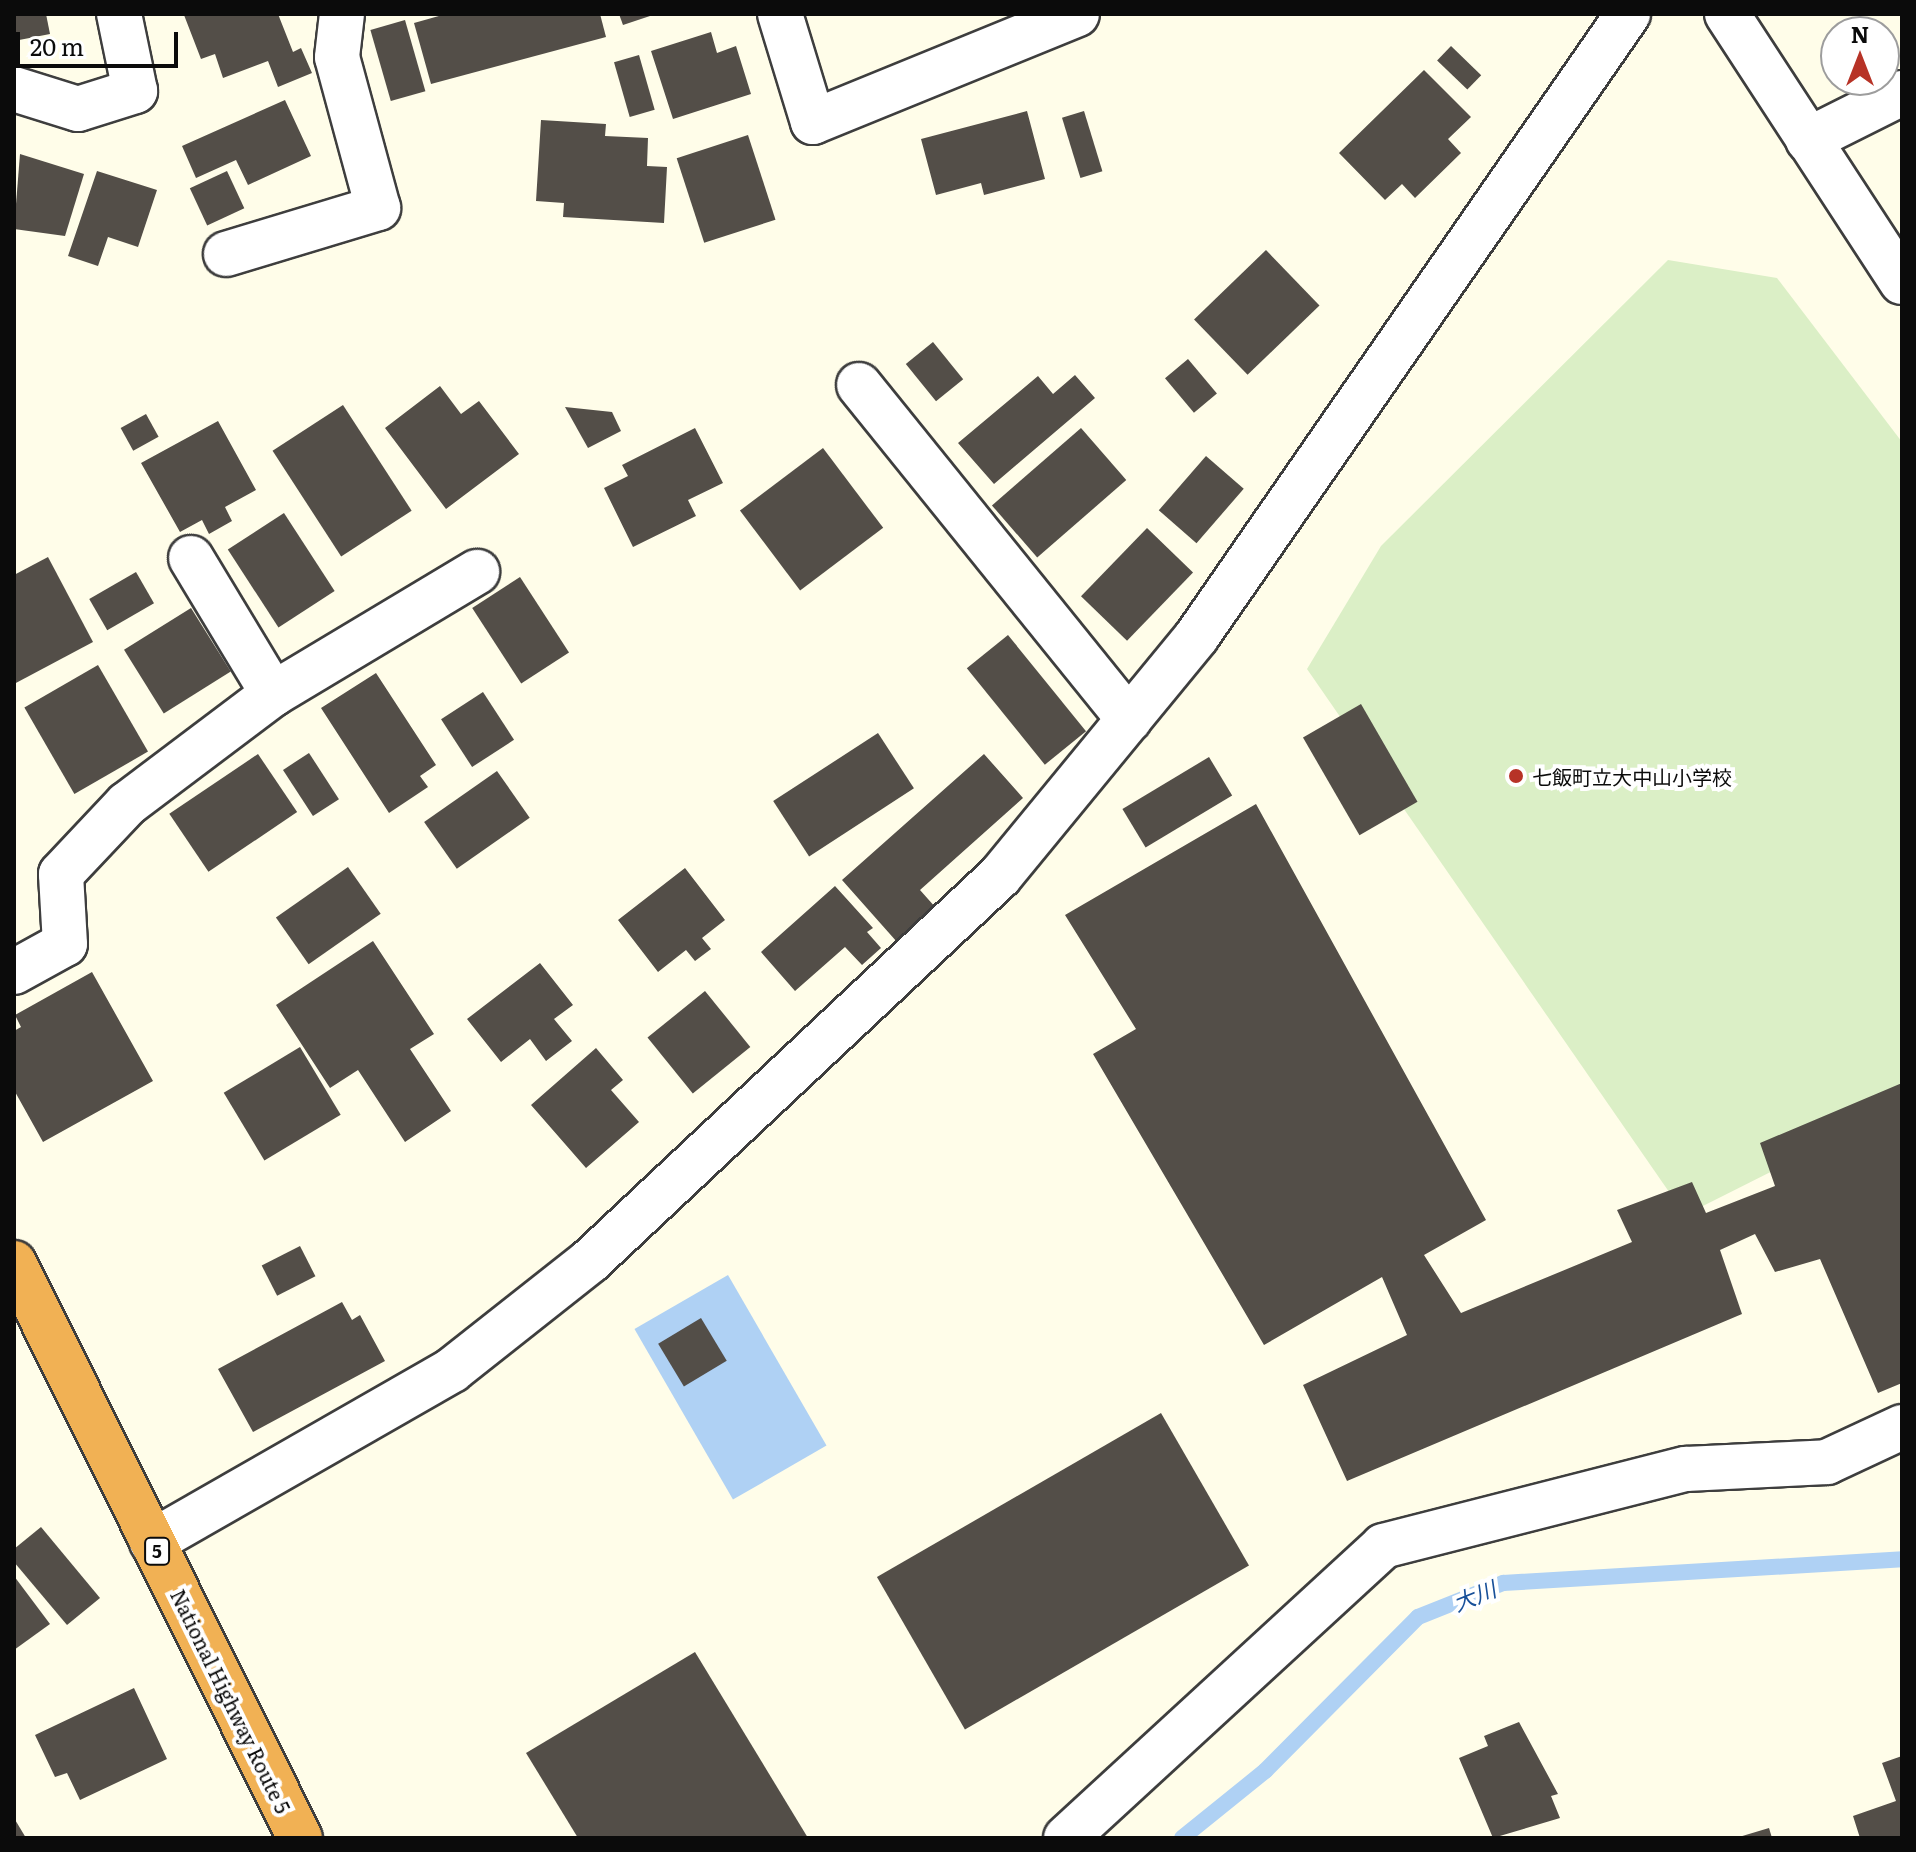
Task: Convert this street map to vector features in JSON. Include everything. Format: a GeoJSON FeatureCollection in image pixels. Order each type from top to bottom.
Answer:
{"type":"FeatureCollection","features":[{"type":"Feature","properties":{"kind":"highway","name":"National Highway Route 5"},"geometry":{"type":"LineString","coordinates":[[14,1263],[26,1311],[152,1542],[300,1838]]}},
{"type":"Feature","properties":{"kind":"street"},"geometry":{"type":"LineString","coordinates":[[14,89],[78,109],[135,91],[119,14]]}},
{"type":"Feature","properties":{"kind":"street"},"geometry":{"type":"LineString","coordinates":[[226,254],[378,208],[337,57],[342,14]]}},
{"type":"Feature","properties":{"kind":"street"},"geometry":{"type":"LineString","coordinates":[[780,14],[813,122],[1077,14]]}},
{"type":"Feature","properties":{"kind":"street"},"geometry":{"type":"LineString","coordinates":[[152,1542],[452,1370],[590,1261],[1000,876],[1197,636],[1628,14]]}},
{"type":"Feature","properties":{"kind":"street"},"geometry":{"type":"LineString","coordinates":[[1727,14],[1902,282]]}},
{"type":"Feature","properties":{"kind":"street"},"geometry":{"type":"LineString","coordinates":[[1808,140],[1902,93]]}},
{"type":"Feature","properties":{"kind":"street"},"geometry":{"type":"LineString","coordinates":[[859,385],[1129,720]]}},
{"type":"Feature","properties":{"kind":"street"},"geometry":{"type":"LineString","coordinates":[[191,558],[273,694]]}},
{"type":"Feature","properties":{"kind":"street"},"geometry":{"type":"LineString","coordinates":[[14,972],[65,944],[61,874],[116,815],[273,694],[477,572]]}},
{"type":"Feature","properties":{"kind":"street"},"geometry":{"type":"LineString","coordinates":[[1066,1838],[1383,1546],[1686,1469],[1827,1462],[1902,1427]]}},
{"type":"Feature","properties":{"kind":"green space"},"geometry":{"type":"Polygon","coordinates":[[[1668,260],[1777,278],[1902,442],[1902,1106],[1685,1215],[1307,669],[1381,546],[1668,260]]]}},
{"type":"Feature","properties":{"kind":"water"},"geometry":{"type":"Polygon","coordinates":[[[728,1275],[827,1446],[733,1500],[634,1329],[728,1275]]]}},
{"type":"Feature","properties":{"kind":"building"},"geometry":{"type":"Polygon","coordinates":[[[14,14],[46,14],[50,34],[14,41],[14,14]]]}},
{"type":"Feature","properties":{"kind":"building"},"geometry":{"type":"Polygon","coordinates":[[[278,14],[293,52],[301,48],[312,73],[278,87],[268,61],[223,78],[215,54],[201,59],[184,15],[278,14]]]}},
{"type":"Feature","properties":{"kind":"building"},"geometry":{"type":"Polygon","coordinates":[[[446,14],[600,14],[606,37],[431,84],[414,23],[446,14]]]}},
{"type":"Feature","properties":{"kind":"building"},"geometry":{"type":"Polygon","coordinates":[[[619,14],[653,14],[653,15],[623,25],[619,14]]]}},
{"type":"Feature","properties":{"kind":"building"},"geometry":{"type":"Polygon","coordinates":[[[405,20],[425,91],[391,101],[370,30],[405,20]]]}},
{"type":"Feature","properties":{"kind":"building"},"geometry":{"type":"Polygon","coordinates":[[[711,32],[717,53],[736,46],[751,94],[673,119],[651,51],[711,32]]]}},
{"type":"Feature","properties":{"kind":"building"},"geometry":{"type":"Polygon","coordinates":[[[1451,46],[1481,75],[1467,90],[1437,60],[1451,46]]]}},
{"type":"Feature","properties":{"kind":"building"},"geometry":{"type":"Polygon","coordinates":[[[639,55],[655,110],[630,117],[614,62],[639,55]]]}},
{"type":"Feature","properties":{"kind":"building"},"geometry":{"type":"Polygon","coordinates":[[[1424,70],[1471,117],[1448,139],[1461,153],[1415,198],[1402,184],[1385,200],[1339,153],[1424,70]]]}},
{"type":"Feature","properties":{"kind":"building"},"geometry":{"type":"Polygon","coordinates":[[[285,100],[311,156],[248,185],[236,160],[196,178],[182,146],[285,100]]]}},
{"type":"Feature","properties":{"kind":"building"},"geometry":{"type":"Polygon","coordinates":[[[1027,111],[1045,179],[984,195],[981,183],[936,195],[921,139],[1027,111]]]}},
{"type":"Feature","properties":{"kind":"building"},"geometry":{"type":"Polygon","coordinates":[[[1084,111],[1102,171],[1080,178],[1062,118],[1084,111]]]}},
{"type":"Feature","properties":{"kind":"building"},"geometry":{"type":"Polygon","coordinates":[[[541,120],[606,124],[605,136],[648,138],[647,166],[667,167],[664,223],[563,217],[564,203],[536,201],[541,120]]]}},
{"type":"Feature","properties":{"kind":"building"},"geometry":{"type":"Polygon","coordinates":[[[748,135],[776,220],[704,243],[677,158],[748,135]]]}},
{"type":"Feature","properties":{"kind":"building"},"geometry":{"type":"Polygon","coordinates":[[[20,154],[84,174],[65,236],[14,229],[20,154]]]}},
{"type":"Feature","properties":{"kind":"building"},"geometry":{"type":"Polygon","coordinates":[[[97,171],[157,190],[138,247],[108,237],[98,266],[68,256],[97,171]]]}},
{"type":"Feature","properties":{"kind":"building"},"geometry":{"type":"Polygon","coordinates":[[[227,171],[244,208],[207,225],[190,188],[227,171]]]}},
{"type":"Feature","properties":{"kind":"building"},"geometry":{"type":"Polygon","coordinates":[[[1266,250],[1319,305],[1248,375],[1194,319],[1266,250]]]}},
{"type":"Feature","properties":{"kind":"building"},"geometry":{"type":"Polygon","coordinates":[[[933,342],[963,379],[936,401],[906,364],[933,342]]]}},
{"type":"Feature","properties":{"kind":"building"},"geometry":{"type":"Polygon","coordinates":[[[1188,359],[1217,393],[1194,413],[1165,378],[1188,359]]]}},
{"type":"Feature","properties":{"kind":"building"},"geometry":{"type":"Polygon","coordinates":[[[1075,375],[1095,398],[994,484],[958,443],[1038,376],[1053,394],[1075,375]]]}},
{"type":"Feature","properties":{"kind":"building"},"geometry":{"type":"Polygon","coordinates":[[[440,386],[461,414],[479,401],[519,454],[446,509],[385,428],[440,386]]]}},
{"type":"Feature","properties":{"kind":"building"},"geometry":{"type":"Polygon","coordinates":[[[343,405],[412,511],[341,556],[273,451],[343,405]]]}},
{"type":"Feature","properties":{"kind":"building"},"geometry":{"type":"Polygon","coordinates":[[[565,407],[612,412],[621,431],[588,448],[565,407]]]}},
{"type":"Feature","properties":{"kind":"building"},"geometry":{"type":"Polygon","coordinates":[[[146,414],[159,437],[133,451],[121,428],[146,414]]]}},
{"type":"Feature","properties":{"kind":"building"},"geometry":{"type":"Polygon","coordinates":[[[218,421],[256,490],[225,507],[232,521],[209,534],[202,520],[180,532],[141,463],[218,421]]]}},
{"type":"Feature","properties":{"kind":"building"},"geometry":{"type":"Polygon","coordinates":[[[695,428],[723,483],[688,500],[696,516],[633,547],[604,488],[628,476],[622,465],[695,428]]]}},
{"type":"Feature","properties":{"kind":"building"},"geometry":{"type":"Polygon","coordinates":[[[1081,428],[1126,480],[1037,557],[992,505],[1081,428]]]}},
{"type":"Feature","properties":{"kind":"building"},"geometry":{"type":"Polygon","coordinates":[[[823,448],[883,528],[800,590],[740,511],[823,448]]]}},
{"type":"Feature","properties":{"kind":"building"},"geometry":{"type":"Polygon","coordinates":[[[1206,456],[1244,489],[1196,543],[1159,510],[1206,456]]]}},
{"type":"Feature","properties":{"kind":"building"},"geometry":{"type":"Polygon","coordinates":[[[284,513],[335,591],[278,627],[228,549],[284,513]]]}},
{"type":"Feature","properties":{"kind":"building"},"geometry":{"type":"Polygon","coordinates":[[[1147,528],[1193,572],[1127,641],[1081,596],[1147,528]]]}},
{"type":"Feature","properties":{"kind":"building"},"geometry":{"type":"Polygon","coordinates":[[[48,557],[93,642],[14,684],[14,575],[48,557]]]}},
{"type":"Feature","properties":{"kind":"building"},"geometry":{"type":"Polygon","coordinates":[[[136,572],[154,603],[107,630],[89,599],[136,572]]]}},
{"type":"Feature","properties":{"kind":"building"},"geometry":{"type":"Polygon","coordinates":[[[520,577],[569,652],[521,684],[472,608],[520,577]]]}},
{"type":"Feature","properties":{"kind":"building"},"geometry":{"type":"Polygon","coordinates":[[[191,608],[231,672],[164,713],[124,650],[191,608]]]}},
{"type":"Feature","properties":{"kind":"building"},"geometry":{"type":"Polygon","coordinates":[[[1008,635],[1086,731],[1045,765],[967,668],[1008,635]]]}},
{"type":"Feature","properties":{"kind":"building"},"geometry":{"type":"Polygon","coordinates":[[[98,665],[148,752],[74,794],[24,708],[98,665]]]}},
{"type":"Feature","properties":{"kind":"building"},"geometry":{"type":"Polygon","coordinates":[[[376,673],[436,765],[420,776],[428,787],[389,813],[321,708],[376,673]]]}},
{"type":"Feature","properties":{"kind":"building"},"geometry":{"type":"Polygon","coordinates":[[[483,692],[514,740],[472,767],[441,719],[483,692]]]}},
{"type":"Feature","properties":{"kind":"building"},"geometry":{"type":"Polygon","coordinates":[[[1361,704],[1418,802],[1359,835],[1303,738],[1361,704]]]}},
{"type":"Feature","properties":{"kind":"building"},"geometry":{"type":"Polygon","coordinates":[[[878,733],[914,788],[809,856],[773,801],[878,733]]]}},
{"type":"Feature","properties":{"kind":"building"},"geometry":{"type":"Polygon","coordinates":[[[309,753],[339,799],[313,816],[283,770],[309,753]]]}},
{"type":"Feature","properties":{"kind":"building"},"geometry":{"type":"Polygon","coordinates":[[[258,754],[297,812],[208,872],[169,814],[258,754]]]}},
{"type":"Feature","properties":{"kind":"building"},"geometry":{"type":"Polygon","coordinates":[[[984,754],[1023,798],[920,890],[936,908],[897,942],[842,880],[984,754]]]}},
{"type":"Feature","properties":{"kind":"building"},"geometry":{"type":"Polygon","coordinates":[[[1209,757],[1232,796],[1146,848],[1122,809],[1209,757]]]}},
{"type":"Feature","properties":{"kind":"building"},"geometry":{"type":"Polygon","coordinates":[[[497,771],[530,818],[457,869],[424,822],[497,771]]]}},
{"type":"Feature","properties":{"kind":"building"},"geometry":{"type":"Polygon","coordinates":[[[1256,804],[1486,1220],[1424,1255],[1461,1313],[1632,1242],[1617,1210],[1692,1182],[1706,1213],[1775,1186],[1760,1143],[1902,1083],[1902,1383],[1878,1393],[1820,1259],[1775,1272],[1755,1234],[1720,1250],[1742,1314],[1347,1481],[1303,1385],[1407,1335],[1382,1277],[1264,1345],[1093,1054],[1136,1029],[1065,915],[1256,804]]]}},
{"type":"Feature","properties":{"kind":"building"},"geometry":{"type":"Polygon","coordinates":[[[348,867],[381,914],[309,964],[276,917],[348,867]]]}},
{"type":"Feature","properties":{"kind":"building"},"geometry":{"type":"Polygon","coordinates":[[[685,868],[725,920],[702,938],[711,949],[695,961],[686,950],[658,972],[618,920],[685,868]]]}},
{"type":"Feature","properties":{"kind":"building"},"geometry":{"type":"Polygon","coordinates":[[[835,886],[873,928],[867,932],[881,948],[862,965],[845,947],[795,991],[761,952],[835,886]]]}},
{"type":"Feature","properties":{"kind":"building"},"geometry":{"type":"Polygon","coordinates":[[[373,941],[434,1034],[410,1049],[451,1111],[405,1142],[358,1070],[330,1088],[276,1005],[373,941]]]}},
{"type":"Feature","properties":{"kind":"building"},"geometry":{"type":"Polygon","coordinates":[[[540,963],[573,1005],[554,1019],[572,1041],[546,1061],[530,1039],[501,1062],[467,1019],[540,963]]]}},
{"type":"Feature","properties":{"kind":"building"},"geometry":{"type":"Polygon","coordinates":[[[92,972],[153,1081],[43,1142],[14,1090],[14,1031],[21,1027],[15,1015],[92,972]]]}},
{"type":"Feature","properties":{"kind":"building"},"geometry":{"type":"Polygon","coordinates":[[[705,991],[750,1047],[693,1094],[647,1038],[705,991]]]}},
{"type":"Feature","properties":{"kind":"building"},"geometry":{"type":"Polygon","coordinates":[[[300,1047],[341,1115],[264,1161],[224,1093],[300,1047]]]}},
{"type":"Feature","properties":{"kind":"building"},"geometry":{"type":"Polygon","coordinates":[[[596,1048],[623,1080],[611,1090],[639,1122],[586,1168],[531,1105],[596,1048]]]}},
{"type":"Feature","properties":{"kind":"building"},"geometry":{"type":"Polygon","coordinates":[[[300,1246],[315,1276],[277,1296],[262,1266],[300,1246]]]}},
{"type":"Feature","properties":{"kind":"building"},"geometry":{"type":"Polygon","coordinates":[[[342,1302],[352,1320],[360,1315],[385,1361],[253,1432],[218,1369],[342,1302]]]}},
{"type":"Feature","properties":{"kind":"building"},"geometry":{"type":"Polygon","coordinates":[[[701,1318],[727,1361],[684,1387],[658,1344],[701,1318]]]}},
{"type":"Feature","properties":{"kind":"building"},"geometry":{"type":"Polygon","coordinates":[[[1161,1413],[1249,1565],[965,1729],[877,1577],[1161,1413]]]}},
{"type":"Feature","properties":{"kind":"building"},"geometry":{"type":"Polygon","coordinates":[[[41,1527],[100,1598],[67,1625],[14,1562],[14,1549],[41,1527]]]}},
{"type":"Feature","properties":{"kind":"building"},"geometry":{"type":"Polygon","coordinates":[[[14,1576],[50,1624],[14,1650],[14,1576]]]}},
{"type":"Feature","properties":{"kind":"building"},"geometry":{"type":"Polygon","coordinates":[[[695,1652],[808,1838],[578,1838],[526,1753],[695,1652]]]}},
{"type":"Feature","properties":{"kind":"building"},"geometry":{"type":"Polygon","coordinates":[[[134,1688],[167,1759],[80,1800],[67,1773],[55,1777],[35,1735],[134,1688]]]}},
{"type":"Feature","properties":{"kind":"building"},"geometry":{"type":"Polygon","coordinates":[[[1519,1722],[1558,1794],[1551,1796],[1560,1818],[1493,1838],[1459,1758],[1488,1746],[1484,1736],[1519,1722]]]}},
{"type":"Feature","properties":{"kind":"building"},"geometry":{"type":"Polygon","coordinates":[[[1902,1756],[1902,1838],[1860,1838],[1853,1816],[1896,1801],[1882,1763],[1902,1756]]]}},
{"type":"Feature","properties":{"kind":"building"},"geometry":{"type":"Polygon","coordinates":[[[14,1818],[26,1838],[14,1838],[14,1818]]]}},
{"type":"Feature","properties":{"kind":"building"},"geometry":{"type":"Polygon","coordinates":[[[1769,1828],[1772,1838],[1739,1838],[1739,1837],[1769,1828]]]}},
{"type":"Feature","properties":{"kind":"waterway","name":"大川"},"geometry":{"type":"LineString","coordinates":[[1182,1838],[1265,1771],[1418,1617],[1503,1583],[1902,1559]]}},
{"type":"Feature","properties":{"kind":"place","name":"七飯町立大中山小学校"},"geometry":{"type":"Point","coordinates":[1516,776]}}]}
